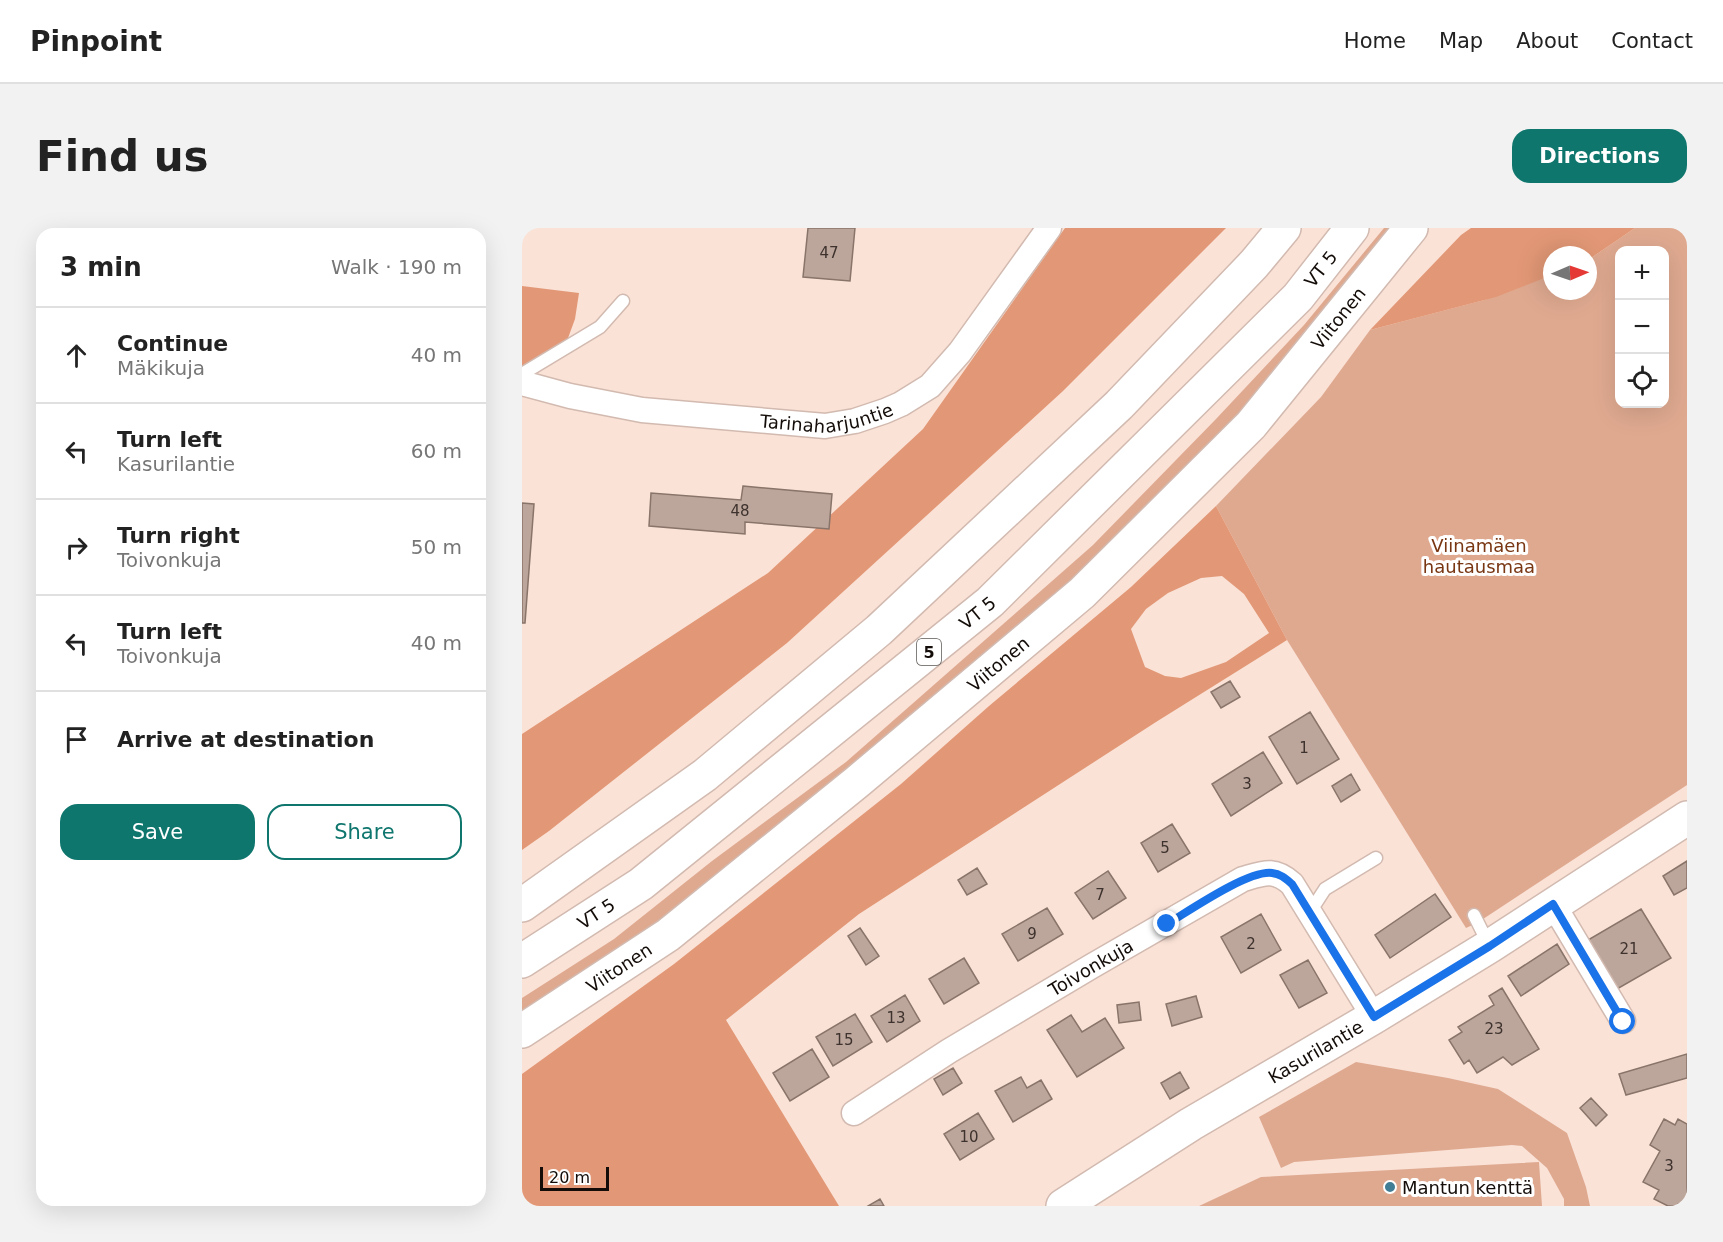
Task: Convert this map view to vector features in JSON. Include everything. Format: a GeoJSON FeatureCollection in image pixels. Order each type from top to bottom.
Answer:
{"type":"FeatureCollection","features":[{"type":"Feature","properties":{"kind":"main road"},"geometry":{"type":"LineString","coordinates":[[522,905],[705,775],[879,630],[1119,405],[1254,264],[1284,228]]}},
{"type":"Feature","properties":{"kind":"main road","name":"VT 5"},"geometry":{"type":"LineString","coordinates":[[522,961],[641,884],[990,602],[1298,297],[1352,228]]}},
{"type":"Feature","properties":{"kind":"main road","name":"Viitonen"},"geometry":{"type":"LineString","coordinates":[[522,1032],[668,935],[857,782],[1082,593],[1251,425],[1411,228]]}},
{"type":"Feature","properties":{"kind":"main road","name":"Kasurilantie"},"geometry":{"type":"LineString","coordinates":[[1063,1206],[1191,1124],[1490,946],[1687,818]]}},
{"type":"Feature","properties":{"kind":"street","name":"Tarinaharjuntie"},"geometry":{"type":"LineString","coordinates":[[522,382],[570,396],[642,410],[825,426],[855,421],[901,404],[930,386],[960,352],[1049,228]]}},
{"type":"Feature","properties":{"kind":"street","name":"Toivonkuja"},"geometry":{"type":"LineString","coordinates":[[854,1113],[949,1051],[1092,966],[1243,879],[1263,873],[1283,876],[1292,884],[1374,1017]]}},
{"type":"Feature","properties":{"kind":"street"},"geometry":{"type":"LineString","coordinates":[[1553,904],[1623,1022]]}},
{"type":"Feature","properties":{"kind":"lane"},"geometry":{"type":"LineString","coordinates":[[522,374],[600,327],[623,302]]}},
{"type":"Feature","properties":{"kind":"lane"},"geometry":{"type":"LineString","coordinates":[[1310,912],[1325,889],[1376,858]]}},
{"type":"Feature","properties":{"kind":"lane"},"geometry":{"type":"LineString","coordinates":[[1474,915],[1490,946]]}},
{"type":"Feature","properties":{"kind":"green space"},"geometry":{"type":"Polygon","coordinates":[[[1384,228],[1398,228],[1236,418],[1168,483],[1064,593],[669,915],[522,1014],[522,998],[614,939],[712,861],[846,762],[1093,545],[1304,325],[1384,228]]]}},
{"type":"Feature","properties":{"kind":"green space","name":"Viinamäen hautausmaa"},"geometry":{"type":"Polygon","coordinates":[[[1635,228],[1687,228],[1687,785],[1466,928],[1287,640],[1216,506],[1321,397],[1370,330],[1484,300],[1543,277],[1543,300],[1597,300],[1597,254],[1635,228]]]}},
{"type":"Feature","properties":{"kind":"green space"},"geometry":{"type":"Polygon","coordinates":[[[1356,1062],[1498,1089],[1567,1133],[1586,1187],[1590,1206],[1564,1206],[1564,1199],[1547,1168],[1522,1146],[1294,1162],[1281,1168],[1259,1117],[1356,1062]]]}},
{"type":"Feature","properties":{"kind":"green space","name":"Mantun kenttä"},"geometry":{"type":"Polygon","coordinates":[[[1539,1162],[1542,1206],[1199,1206],[1261,1177],[1539,1162]]]}},
{"type":"Feature","properties":{"kind":"shaded area"},"geometry":{"type":"Polygon","coordinates":[[[1065,228],[1226,228],[1063,391],[787,643],[522,850],[522,734],[768,573],[923,429],[1065,228]]]}},
{"type":"Feature","properties":{"kind":"shaded area"},"geometry":{"type":"Polygon","coordinates":[[[1471,228],[1635,228],[1597,254],[1597,246],[1543,246],[1543,279],[1496,297],[1370,330],[1461,235],[1471,228]]]}},
{"type":"Feature","properties":{"kind":"shaded area"},"geometry":{"type":"Polygon","coordinates":[[[522,286],[579,293],[575,319],[564,349],[522,374],[522,286]]]}},
{"type":"Feature","properties":{"kind":"shaded area"},"geometry":{"type":"Polygon","coordinates":[[[1216,506],[1287,640],[859,914],[726,1020],[839,1206],[522,1206],[522,1074],[674,964],[901,784],[989,706],[1131,587],[1216,506]],[[1222,576],[1201,578],[1168,593],[1146,609],[1131,629],[1145,667],[1165,676],[1181,678],[1226,662],[1269,633],[1244,594],[1222,576]]]}},
{"type":"Feature","properties":{"kind":"building"},"geometry":{"type":"Polygon","coordinates":[[[808,228],[855,228],[850,281],[803,277],[808,228]]]}},
{"type":"Feature","properties":{"kind":"building"},"geometry":{"type":"Polygon","coordinates":[[[743,486],[832,494],[829,529],[745,522],[745,534],[649,526],[651,493],[741,500],[743,486]]]}},
{"type":"Feature","properties":{"kind":"building"},"geometry":{"type":"Polygon","coordinates":[[[522,503],[534,504],[525,623],[522,623],[522,503]]]}},
{"type":"Feature","properties":{"kind":"building"},"geometry":{"type":"Polygon","coordinates":[[[1230,681],[1240,697],[1221,708],[1211,692],[1230,681]]]}},
{"type":"Feature","properties":{"kind":"building"},"geometry":{"type":"Polygon","coordinates":[[[1310,712],[1339,759],[1297,784],[1269,737],[1310,712]]]}},
{"type":"Feature","properties":{"kind":"building"},"geometry":{"type":"Polygon","coordinates":[[[1263,752],[1282,783],[1231,816],[1212,784],[1263,752]]]}},
{"type":"Feature","properties":{"kind":"building"},"geometry":{"type":"Polygon","coordinates":[[[1351,774],[1360,790],[1341,802],[1332,786],[1351,774]]]}},
{"type":"Feature","properties":{"kind":"building"},"geometry":{"type":"Polygon","coordinates":[[[1172,824],[1190,853],[1158,872],[1141,843],[1172,824]]]}},
{"type":"Feature","properties":{"kind":"building"},"geometry":{"type":"Polygon","coordinates":[[[1687,861],[1687,888],[1674,895],[1663,876],[1687,861]]]}},
{"type":"Feature","properties":{"kind":"building"},"geometry":{"type":"Polygon","coordinates":[[[977,868],[987,884],[967,895],[958,880],[977,868]]]}},
{"type":"Feature","properties":{"kind":"building"},"geometry":{"type":"Polygon","coordinates":[[[1108,871],[1126,898],[1093,919],[1075,893],[1108,871]]]}},
{"type":"Feature","properties":{"kind":"building"},"geometry":{"type":"Polygon","coordinates":[[[1435,894],[1451,917],[1390,958],[1375,935],[1435,894]]]}},
{"type":"Feature","properties":{"kind":"building"},"geometry":{"type":"Polygon","coordinates":[[[1047,908],[1063,934],[1018,961],[1002,934],[1047,908]]]}},
{"type":"Feature","properties":{"kind":"building"},"geometry":{"type":"Polygon","coordinates":[[[1641,909],[1671,958],[1617,989],[1588,940],[1641,909]]]}},
{"type":"Feature","properties":{"kind":"building"},"geometry":{"type":"Polygon","coordinates":[[[1261,914],[1281,950],[1241,973],[1221,937],[1261,914]]]}},
{"type":"Feature","properties":{"kind":"building"},"geometry":{"type":"Polygon","coordinates":[[[860,928],[879,956],[866,965],[848,936],[860,928]]]}},
{"type":"Feature","properties":{"kind":"building"},"geometry":{"type":"Polygon","coordinates":[[[1557,944],[1569,964],[1521,996],[1508,976],[1557,944]]]}},
{"type":"Feature","properties":{"kind":"building"},"geometry":{"type":"Polygon","coordinates":[[[964,958],[979,983],[944,1004],[929,979],[964,958]]]}},
{"type":"Feature","properties":{"kind":"building"},"geometry":{"type":"Polygon","coordinates":[[[1308,960],[1327,993],[1299,1008],[1280,975],[1308,960]]]}},
{"type":"Feature","properties":{"kind":"building"},"geometry":{"type":"Polygon","coordinates":[[[1502,988],[1539,1049],[1512,1065],[1503,1057],[1477,1073],[1469,1060],[1464,1064],[1449,1040],[1462,1032],[1458,1027],[1494,1005],[1489,996],[1502,988]]]}},
{"type":"Feature","properties":{"kind":"building"},"geometry":{"type":"Polygon","coordinates":[[[905,995],[920,1021],[887,1042],[871,1016],[905,995]]]}},
{"type":"Feature","properties":{"kind":"building"},"geometry":{"type":"Polygon","coordinates":[[[1196,996],[1202,1017],[1172,1026],[1166,1004],[1196,996]]]}},
{"type":"Feature","properties":{"kind":"building"},"geometry":{"type":"Polygon","coordinates":[[[1139,1002],[1141,1020],[1119,1023],[1117,1005],[1139,1002]]]}},
{"type":"Feature","properties":{"kind":"building"},"geometry":{"type":"Polygon","coordinates":[[[855,1014],[872,1042],[833,1066],[816,1037],[855,1014]]]}},
{"type":"Feature","properties":{"kind":"building"},"geometry":{"type":"Polygon","coordinates":[[[1071,1015],[1082,1032],[1105,1018],[1124,1048],[1077,1077],[1047,1030],[1071,1015]]]}},
{"type":"Feature","properties":{"kind":"building"},"geometry":{"type":"Polygon","coordinates":[[[812,1049],[829,1077],[790,1101],[773,1073],[812,1049]]]}},
{"type":"Feature","properties":{"kind":"building"},"geometry":{"type":"Polygon","coordinates":[[[1687,1054],[1687,1078],[1626,1095],[1619,1074],[1687,1054]]]}},
{"type":"Feature","properties":{"kind":"building"},"geometry":{"type":"Polygon","coordinates":[[[953,1068],[962,1083],[943,1095],[934,1079],[953,1068]]]}},
{"type":"Feature","properties":{"kind":"building"},"geometry":{"type":"Polygon","coordinates":[[[1180,1072],[1189,1088],[1170,1099],[1161,1083],[1180,1072]]]}},
{"type":"Feature","properties":{"kind":"building"},"geometry":{"type":"Polygon","coordinates":[[[1021,1077],[1027,1088],[1041,1080],[1052,1099],[1013,1122],[995,1091],[1021,1077]]]}},
{"type":"Feature","properties":{"kind":"building"},"geometry":{"type":"Polygon","coordinates":[[[1591,1098],[1607,1115],[1596,1126],[1580,1108],[1591,1098]]]}},
{"type":"Feature","properties":{"kind":"building"},"geometry":{"type":"Polygon","coordinates":[[[978,1113],[994,1139],[960,1160],[944,1134],[978,1113]]]}},
{"type":"Feature","properties":{"kind":"building"},"geometry":{"type":"Polygon","coordinates":[[[1664,1119],[1675,1125],[1678,1119],[1687,1124],[1687,1206],[1678,1204],[1668,1206],[1654,1199],[1659,1190],[1643,1182],[1660,1151],[1650,1145],[1664,1119]]]}},
{"type":"Feature","properties":{"kind":"building"},"geometry":{"type":"Polygon","coordinates":[[[880,1199],[884,1206],[868,1206],[880,1199]]]}},
{"type":"Feature","properties":{"kind":"place","name":"Mantun kenttä"},"geometry":{"type":"Point","coordinates":[1390,1187]}},
{"type":"Feature","properties":{"kind":"route"},"geometry":{"type":"LineString","coordinates":[[1167,924],[1243,879],[1263,873],[1283,876],[1292,884],[1374,1017],[1490,946],[1553,904],[1623,1022]]}}]}
